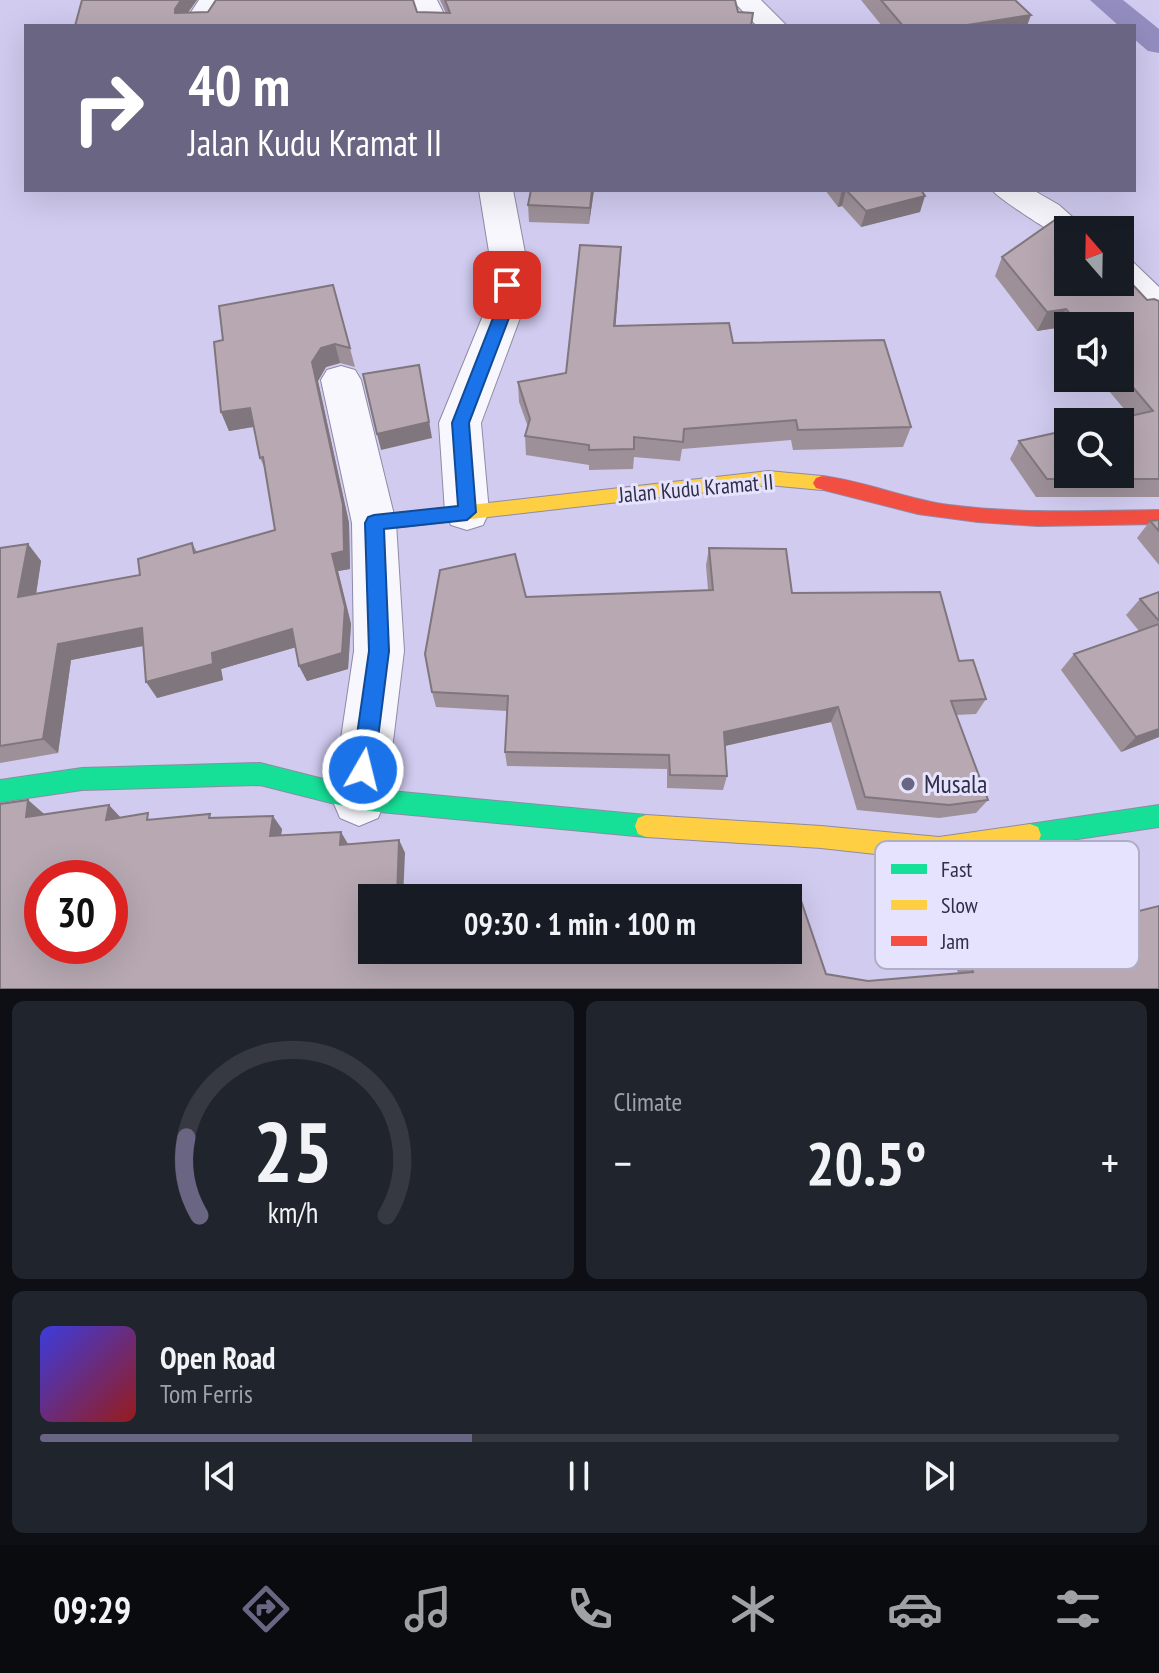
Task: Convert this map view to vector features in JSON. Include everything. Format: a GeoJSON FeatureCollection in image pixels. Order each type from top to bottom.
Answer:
{"type":"FeatureCollection","features":[{"type":"Feature","properties":{"kind":"street"},"geometry":{"type":"LineString","coordinates":[[197,24],[214,0]]}},
{"type":"Feature","properties":{"kind":"street"},"geometry":{"type":"LineString","coordinates":[[424,0],[435,24]]}},
{"type":"Feature","properties":{"kind":"street"},"geometry":{"type":"LineString","coordinates":[[745,0],[771,24]]}},
{"type":"Feature","properties":{"kind":"street"},"geometry":{"type":"LineString","coordinates":[[467,512],[460,423],[501,318],[507,285],[508,258],[496,192]]}},
{"type":"Feature","properties":{"kind":"street"},"geometry":{"type":"LineString","coordinates":[[1012,192],[1054,217]]}},
{"type":"Feature","properties":{"kind":"street"},"geometry":{"type":"LineString","coordinates":[[1134,284],[1159,308]]}},
{"type":"Feature","properties":{"kind":"street"},"geometry":{"type":"LineString","coordinates":[[341,380],[374,523],[379,651],[359,799]]}},
{"type":"Feature","properties":{"kind":"street","name":"Jalan Kudu Kramat II"},"geometry":{"type":"LineString","coordinates":[[374,523],[768,478],[839,484],[915,507],[995,518],[1159,517]]}},
{"type":"Feature","properties":{"kind":"street"},"geometry":{"type":"LineString","coordinates":[[0,791],[82,779],[260,774],[359,799],[625,825],[875,842]]}},
{"type":"Feature","properties":{"kind":"street"},"geometry":{"type":"LineString","coordinates":[[1011,841],[1155,825]]}},
{"type":"Feature","properties":{"kind":"building"},"geometry":{"type":"Polygon","coordinates":[[[82,0],[181,0],[175,13],[208,12],[216,0],[413,0],[417,12],[450,13],[445,0],[735,0],[738,12],[753,13],[751,24],[76,24],[82,0]]]}},
{"type":"Feature","properties":{"kind":"building"},"geometry":{"type":"Polygon","coordinates":[[[881,0],[1015,0],[1031,15],[974,24],[901,24],[881,0]]]}},
{"type":"Feature","properties":{"kind":"building"},"geometry":{"type":"Polygon","coordinates":[[[531,192],[592,192],[590,208],[528,205],[531,192]]]}},
{"type":"Feature","properties":{"kind":"building"},"geometry":{"type":"Polygon","coordinates":[[[848,192],[922,192],[925,196],[866,211],[848,192]]]}},
{"type":"Feature","properties":{"kind":"building"},"geometry":{"type":"Polygon","coordinates":[[[1054,221],[1054,296],[1134,296],[1134,286],[1147,300],[1159,301],[1159,479],[1134,479],[1134,415],[1153,411],[1134,389],[1134,312],[1068,312],[1066,309],[1047,312],[1002,257],[1054,221]]]}},
{"type":"Feature","properties":{"kind":"building"},"geometry":{"type":"Polygon","coordinates":[[[580,245],[621,247],[614,326],[729,323],[733,343],[884,340],[911,427],[798,430],[796,420],[684,429],[683,442],[634,437],[634,449],[589,450],[589,445],[525,436],[530,419],[518,382],[566,373],[580,245]]]}},
{"type":"Feature","properties":{"kind":"building"},"geometry":{"type":"Polygon","coordinates":[[[333,285],[350,348],[335,344],[321,348],[312,362],[343,505],[344,551],[332,554],[345,607],[342,653],[299,666],[292,629],[212,653],[213,664],[146,682],[142,628],[58,644],[43,739],[0,746],[0,548],[28,544],[18,597],[140,575],[138,559],[192,543],[194,553],[275,530],[263,457],[260,458],[250,408],[221,412],[214,342],[223,340],[219,306],[333,285]]]}},
{"type":"Feature","properties":{"kind":"building"},"geometry":{"type":"Polygon","coordinates":[[[419,365],[429,422],[377,434],[363,374],[419,365]]]}},
{"type":"Feature","properties":{"kind":"building"},"geometry":{"type":"Polygon","coordinates":[[[1054,433],[1054,479],[1047,479],[1019,441],[1054,433]]]}},
{"type":"Feature","properties":{"kind":"building"},"geometry":{"type":"Polygon","coordinates":[[[1159,520],[1159,531],[1150,521],[1159,520]]]}},
{"type":"Feature","properties":{"kind":"building"},"geometry":{"type":"Polygon","coordinates":[[[709,548],[786,549],[792,593],[940,592],[959,661],[973,660],[986,699],[951,701],[988,800],[949,805],[865,797],[838,707],[724,732],[727,776],[670,775],[669,755],[505,752],[508,696],[432,692],[425,654],[440,570],[515,554],[526,597],[713,590],[709,548]]]}},
{"type":"Feature","properties":{"kind":"building"},"geometry":{"type":"Polygon","coordinates":[[[1159,592],[1159,621],[1140,599],[1159,592]]]}},
{"type":"Feature","properties":{"kind":"building"},"geometry":{"type":"Polygon","coordinates":[[[1159,624],[1159,729],[1136,737],[1074,654],[1159,624]]]}},
{"type":"Feature","properties":{"kind":"building"},"geometry":{"type":"Polygon","coordinates":[[[28,800],[26,817],[109,805],[106,820],[148,813],[147,820],[210,814],[209,818],[273,816],[270,836],[341,832],[340,845],[399,840],[397,884],[358,884],[358,964],[802,964],[802,904],[826,974],[868,981],[973,972],[972,969],[1139,969],[1139,911],[1159,906],[1159,989],[0,989],[0,804],[28,800]]]}},
{"type":"Feature","properties":{"kind":"waterway"},"geometry":{"type":"LineString","coordinates":[[1105,0],[1134,24]]}},
{"type":"Feature","properties":{"kind":"waterway"},"geometry":{"type":"LineString","coordinates":[[1136,25],[1159,44]]}},
{"type":"Feature","properties":{"kind":"traffic: fast"},"geometry":{"type":"LineString","coordinates":[[0,791],[82,779],[260,774],[359,799],[646,826]]}},
{"type":"Feature","properties":{"kind":"traffic: fast"},"geometry":{"type":"LineString","coordinates":[[1030,835],[1159,816]]}},
{"type":"Feature","properties":{"kind":"traffic: slow"},"geometry":{"type":"LineString","coordinates":[[374,523],[768,478],[822,483]]}},
{"type":"Feature","properties":{"kind":"traffic: slow"},"geometry":{"type":"LineString","coordinates":[[646,826],[875,842]]}},
{"type":"Feature","properties":{"kind":"traffic: slow"},"geometry":{"type":"LineString","coordinates":[[991,841],[1030,835]]}},
{"type":"Feature","properties":{"kind":"traffic: jam"},"geometry":{"type":"LineString","coordinates":[[822,483],[948,512],[1038,518],[1159,517]]}},
{"type":"Feature","properties":{"kind":"place","name":"Musala"},"geometry":{"type":"Point","coordinates":[908,784]}},
{"type":"Feature","properties":{"kind":"route"},"geometry":{"type":"LineString","coordinates":[[363,770],[379,651],[374,523],[467,512],[460,423],[501,318],[507,285]]}}]}
